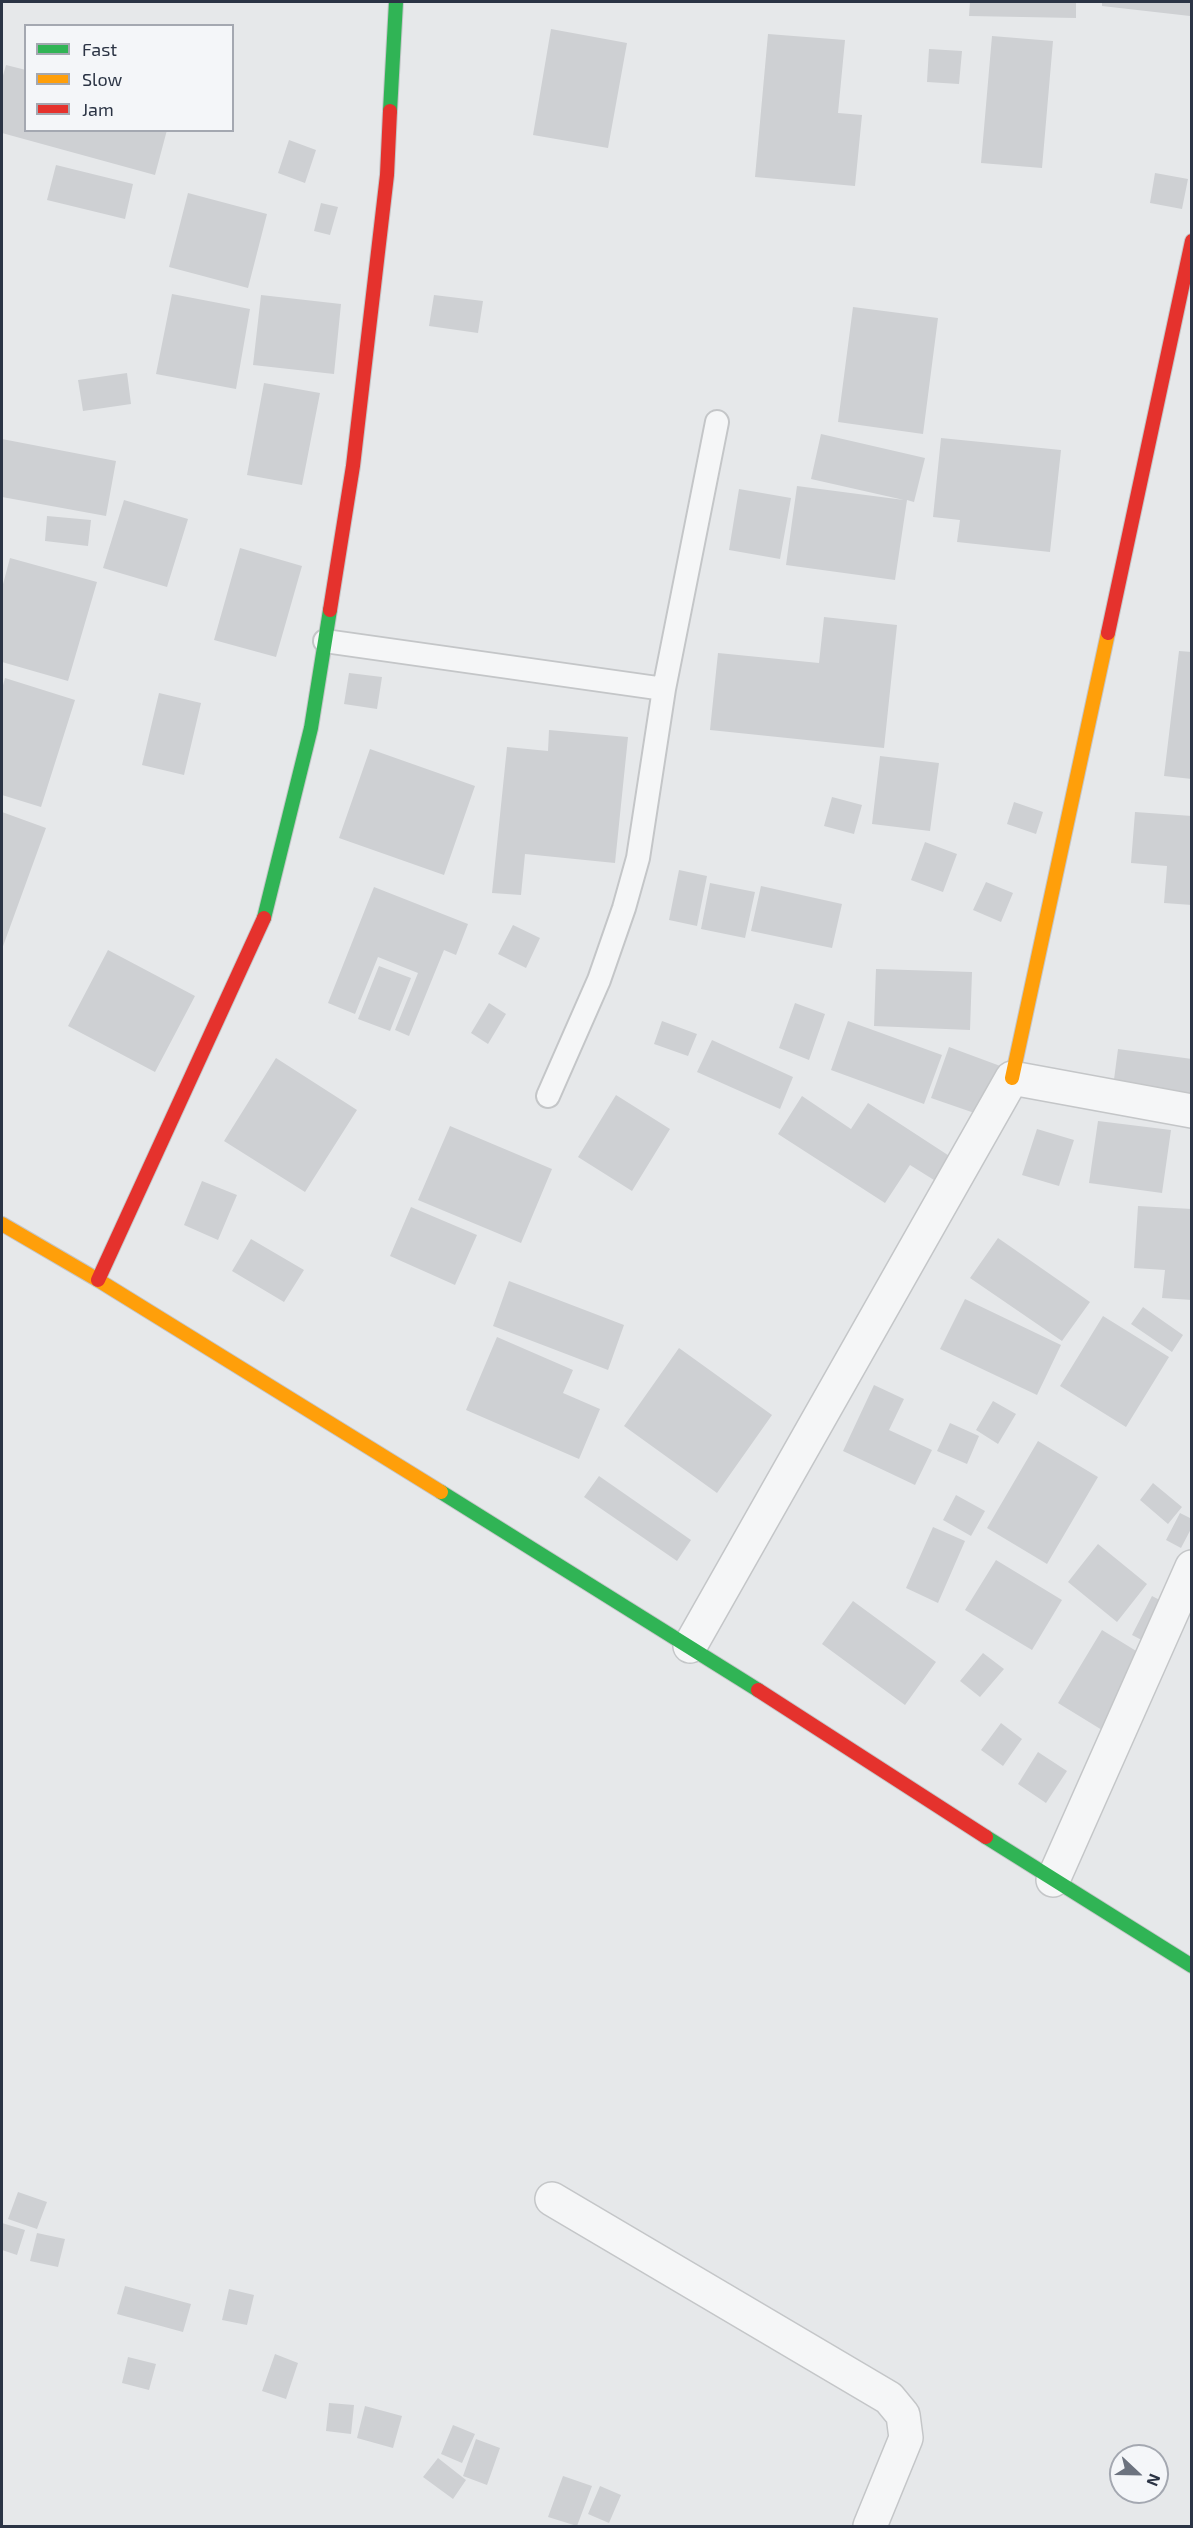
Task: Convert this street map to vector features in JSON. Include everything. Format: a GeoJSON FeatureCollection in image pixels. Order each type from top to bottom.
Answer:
{"type":"FeatureCollection","features":[{"type":"Feature","properties":{"kind":"street"},"geometry":{"type":"LineString","coordinates":[[98,1280],[262,927],[311,728],[353,466],[387,175],[396,2]]}},
{"type":"Feature","properties":{"kind":"street"},"geometry":{"type":"LineString","coordinates":[[690,1646],[1012,1078],[1188,265],[1191,241]]}},
{"type":"Feature","properties":{"kind":"street"},"geometry":{"type":"LineString","coordinates":[[1012,1078],[1191,1111]]}},
{"type":"Feature","properties":{"kind":"street"},"geometry":{"type":"LineString","coordinates":[[2,1224],[98,1280],[690,1646],[1053,1880],[1191,1966]]}},
{"type":"Feature","properties":{"kind":"street"},"geometry":{"type":"LineString","coordinates":[[1053,1880],[1191,1567]]}},
{"type":"Feature","properties":{"kind":"street"},"geometry":{"type":"LineString","coordinates":[[552,2199],[889,2398],[903,2415],[906,2438],[870,2526]]}},
{"type":"Feature","properties":{"kind":"lane"},"geometry":{"type":"LineString","coordinates":[[548,1096],[599,980],[624,908],[638,858],[664,689],[717,422]]}},
{"type":"Feature","properties":{"kind":"lane"},"geometry":{"type":"LineString","coordinates":[[325,642],[664,689]]}},
{"type":"Feature","properties":{"kind":"building"},"geometry":{"type":"Polygon","coordinates":[[[970,2],[1076,2],[1076,18],[969,16],[970,2]]]}},
{"type":"Feature","properties":{"kind":"building"},"geometry":{"type":"Polygon","coordinates":[[[1102,2],[1192,2],[1192,5],[1190,16],[1102,6],[1102,2]]]}},
{"type":"Feature","properties":{"kind":"building"},"geometry":{"type":"Polygon","coordinates":[[[551,29],[627,43],[608,148],[533,135],[551,29]]]}},
{"type":"Feature","properties":{"kind":"building"},"geometry":{"type":"Polygon","coordinates":[[[768,34],[845,40],[838,113],[862,115],[855,186],[755,177],[768,34]]]}},
{"type":"Feature","properties":{"kind":"building"},"geometry":{"type":"Polygon","coordinates":[[[992,36],[1053,41],[1042,168],[981,163],[992,36]]]}},
{"type":"Feature","properties":{"kind":"building"},"geometry":{"type":"Polygon","coordinates":[[[929,49],[962,51],[959,84],[927,82],[929,49]]]}},
{"type":"Feature","properties":{"kind":"building"},"geometry":{"type":"Polygon","coordinates":[[[6,65],[24,70],[24,132],[166,132],[155,175],[2,133],[2,79],[6,65]]]}},
{"type":"Feature","properties":{"kind":"building"},"geometry":{"type":"Polygon","coordinates":[[[289,140],[316,150],[305,183],[278,173],[289,140]]]}},
{"type":"Feature","properties":{"kind":"building"},"geometry":{"type":"Polygon","coordinates":[[[56,165],[133,184],[125,219],[47,200],[56,165]]]}},
{"type":"Feature","properties":{"kind":"building"},"geometry":{"type":"Polygon","coordinates":[[[1155,173],[1188,179],[1182,209],[1150,203],[1155,173]]]}},
{"type":"Feature","properties":{"kind":"building"},"geometry":{"type":"Polygon","coordinates":[[[188,193],[267,214],[248,288],[169,267],[188,193]]]}},
{"type":"Feature","properties":{"kind":"building"},"geometry":{"type":"Polygon","coordinates":[[[321,203],[338,207],[330,235],[314,231],[321,203]]]}},
{"type":"Feature","properties":{"kind":"building"},"geometry":{"type":"Polygon","coordinates":[[[172,294],[250,309],[236,389],[156,374],[172,294]]]}},
{"type":"Feature","properties":{"kind":"building"},"geometry":{"type":"Polygon","coordinates":[[[261,295],[341,304],[334,374],[253,365],[261,295]]]}},
{"type":"Feature","properties":{"kind":"building"},"geometry":{"type":"Polygon","coordinates":[[[434,295],[483,301],[478,333],[429,326],[434,295]]]}},
{"type":"Feature","properties":{"kind":"building"},"geometry":{"type":"Polygon","coordinates":[[[853,307],[938,318],[923,434],[838,422],[853,307]]]}},
{"type":"Feature","properties":{"kind":"building"},"geometry":{"type":"Polygon","coordinates":[[[127,373],[131,404],[83,411],[78,380],[127,373]]]}},
{"type":"Feature","properties":{"kind":"building"},"geometry":{"type":"Polygon","coordinates":[[[264,383],[320,393],[302,485],[247,475],[264,383]]]}},
{"type":"Feature","properties":{"kind":"building"},"geometry":{"type":"Polygon","coordinates":[[[821,434],[925,458],[914,502],[907,500],[895,580],[786,565],[797,486],[904,500],[811,479],[821,434]]]}},
{"type":"Feature","properties":{"kind":"building"},"geometry":{"type":"Polygon","coordinates":[[[941,438],[1061,450],[1050,552],[957,542],[960,520],[933,517],[941,438]]]}},
{"type":"Feature","properties":{"kind":"building"},"geometry":{"type":"Polygon","coordinates":[[[2,439],[116,461],[106,516],[2,497],[2,439]]]}},
{"type":"Feature","properties":{"kind":"building"},"geometry":{"type":"Polygon","coordinates":[[[739,489],[791,498],[780,559],[729,550],[739,489]]]}},
{"type":"Feature","properties":{"kind":"building"},"geometry":{"type":"Polygon","coordinates":[[[124,500],[188,519],[167,587],[103,568],[124,500]]]}},
{"type":"Feature","properties":{"kind":"building"},"geometry":{"type":"Polygon","coordinates":[[[47,516],[91,520],[88,546],[45,541],[47,516]]]}},
{"type":"Feature","properties":{"kind":"building"},"geometry":{"type":"Polygon","coordinates":[[[240,548],[302,566],[276,657],[214,640],[240,548]]]}},
{"type":"Feature","properties":{"kind":"building"},"geometry":{"type":"Polygon","coordinates":[[[10,558],[97,582],[68,681],[2,662],[2,588],[10,558]]]}},
{"type":"Feature","properties":{"kind":"building"},"geometry":{"type":"Polygon","coordinates":[[[824,617],[897,625],[884,748],[710,730],[718,653],[819,663],[824,617]]]}},
{"type":"Feature","properties":{"kind":"building"},"geometry":{"type":"Polygon","coordinates":[[[1179,651],[1192,652],[1192,779],[1164,776],[1179,651]]]}},
{"type":"Feature","properties":{"kind":"building"},"geometry":{"type":"Polygon","coordinates":[[[349,673],[382,677],[377,709],[344,704],[349,673]]]}},
{"type":"Feature","properties":{"kind":"building"},"geometry":{"type":"Polygon","coordinates":[[[5,678],[75,700],[41,807],[2,795],[2,689],[5,678]]]}},
{"type":"Feature","properties":{"kind":"building"},"geometry":{"type":"Polygon","coordinates":[[[159,693],[201,703],[184,775],[142,765],[159,693]]]}},
{"type":"Feature","properties":{"kind":"building"},"geometry":{"type":"Polygon","coordinates":[[[549,730],[628,737],[615,863],[525,854],[521,895],[492,893],[507,747],[548,751],[549,730]]]}},
{"type":"Feature","properties":{"kind":"building"},"geometry":{"type":"Polygon","coordinates":[[[370,749],[475,786],[444,875],[339,838],[370,749]]]}},
{"type":"Feature","properties":{"kind":"building"},"geometry":{"type":"Polygon","coordinates":[[[880,756],[939,763],[930,831],[872,824],[880,756]]]}},
{"type":"Feature","properties":{"kind":"building"},"geometry":{"type":"Polygon","coordinates":[[[832,797],[862,805],[854,834],[824,826],[832,797]]]}},
{"type":"Feature","properties":{"kind":"building"},"geometry":{"type":"Polygon","coordinates":[[[1014,802],[1043,812],[1036,834],[1007,824],[1014,802]]]}},
{"type":"Feature","properties":{"kind":"building"},"geometry":{"type":"Polygon","coordinates":[[[2,812],[46,828],[2,949],[2,812]]]}},
{"type":"Feature","properties":{"kind":"building"},"geometry":{"type":"Polygon","coordinates":[[[1135,812],[1192,816],[1192,905],[1164,903],[1167,866],[1131,863],[1135,812]]]}},
{"type":"Feature","properties":{"kind":"building"},"geometry":{"type":"Polygon","coordinates":[[[925,842],[957,854],[943,892],[911,880],[925,842]]]}},
{"type":"Feature","properties":{"kind":"building"},"geometry":{"type":"Polygon","coordinates":[[[679,870],[707,876],[697,926],[669,920],[679,870]]]}},
{"type":"Feature","properties":{"kind":"building"},"geometry":{"type":"Polygon","coordinates":[[[986,882],[1013,893],[1001,922],[973,910],[986,882]]]}},
{"type":"Feature","properties":{"kind":"building"},"geometry":{"type":"Polygon","coordinates":[[[710,883],[755,892],[745,938],[701,929],[710,883]]]}},
{"type":"Feature","properties":{"kind":"building"},"geometry":{"type":"Polygon","coordinates":[[[761,886],[842,904],[832,948],[751,931],[761,886]]]}},
{"type":"Feature","properties":{"kind":"building"},"geometry":{"type":"Polygon","coordinates":[[[374,887],[468,924],[456,955],[444,950],[409,1036],[395,1030],[418,973],[378,957],[355,1014],[328,1003],[374,887]]]}},
{"type":"Feature","properties":{"kind":"building"},"geometry":{"type":"Polygon","coordinates":[[[513,925],[540,938],[526,968],[498,954],[513,925]]]}},
{"type":"Feature","properties":{"kind":"building"},"geometry":{"type":"Polygon","coordinates":[[[108,950],[195,996],[155,1072],[68,1026],[108,950]]]}},
{"type":"Feature","properties":{"kind":"building"},"geometry":{"type":"Polygon","coordinates":[[[379,966],[411,978],[390,1031],[358,1019],[379,966]]]}},
{"type":"Feature","properties":{"kind":"building"},"geometry":{"type":"Polygon","coordinates":[[[876,969],[972,972],[970,1030],[874,1026],[876,969]]]}},
{"type":"Feature","properties":{"kind":"building"},"geometry":{"type":"Polygon","coordinates":[[[489,1003],[506,1014],[488,1044],[471,1033],[489,1003]]]}},
{"type":"Feature","properties":{"kind":"building"},"geometry":{"type":"Polygon","coordinates":[[[795,1003],[825,1014],[809,1060],[779,1048],[795,1003]]]}},
{"type":"Feature","properties":{"kind":"building"},"geometry":{"type":"Polygon","coordinates":[[[662,1021],[697,1034],[688,1056],[654,1044],[662,1021]]]}},
{"type":"Feature","properties":{"kind":"building"},"geometry":{"type":"Polygon","coordinates":[[[848,1021],[942,1055],[924,1104],[831,1070],[848,1021]]]}},
{"type":"Feature","properties":{"kind":"building"},"geometry":{"type":"Polygon","coordinates":[[[712,1040],[793,1077],[780,1109],[697,1072],[712,1040]]]}},
{"type":"Feature","properties":{"kind":"building"},"geometry":{"type":"Polygon","coordinates":[[[949,1047],[1003,1067],[986,1117],[931,1098],[949,1047]]]}},
{"type":"Feature","properties":{"kind":"building"},"geometry":{"type":"Polygon","coordinates":[[[1118,1049],[1192,1059],[1192,1121],[1110,1110],[1118,1049]]]}},
{"type":"Feature","properties":{"kind":"building"},"geometry":{"type":"Polygon","coordinates":[[[276,1058],[357,1110],[305,1192],[224,1141],[276,1058]]]}},
{"type":"Feature","properties":{"kind":"building"},"geometry":{"type":"Polygon","coordinates":[[[616,1095],[670,1129],[632,1191],[578,1157],[616,1095]]]}},
{"type":"Feature","properties":{"kind":"building"},"geometry":{"type":"Polygon","coordinates":[[[802,1096],[851,1129],[868,1103],[957,1161],[942,1185],[910,1165],[885,1203],[778,1134],[802,1096]]]}},
{"type":"Feature","properties":{"kind":"building"},"geometry":{"type":"Polygon","coordinates":[[[1098,1121],[1171,1130],[1162,1193],[1089,1183],[1098,1121]]]}},
{"type":"Feature","properties":{"kind":"building"},"geometry":{"type":"Polygon","coordinates":[[[450,1126],[552,1169],[521,1243],[418,1200],[450,1126]]]}},
{"type":"Feature","properties":{"kind":"building"},"geometry":{"type":"Polygon","coordinates":[[[1037,1129],[1074,1140],[1059,1186],[1022,1175],[1037,1129]]]}},
{"type":"Feature","properties":{"kind":"building"},"geometry":{"type":"Polygon","coordinates":[[[202,1181],[237,1195],[218,1240],[184,1225],[202,1181]]]}},
{"type":"Feature","properties":{"kind":"building"},"geometry":{"type":"Polygon","coordinates":[[[1138,1206],[1192,1209],[1192,1300],[1162,1298],[1165,1270],[1134,1268],[1138,1206]]]}},
{"type":"Feature","properties":{"kind":"building"},"geometry":{"type":"Polygon","coordinates":[[[411,1207],[477,1235],[455,1285],[390,1256],[411,1207]]]}},
{"type":"Feature","properties":{"kind":"building"},"geometry":{"type":"Polygon","coordinates":[[[998,1238],[1090,1302],[1062,1341],[970,1278],[998,1238]]]}},
{"type":"Feature","properties":{"kind":"building"},"geometry":{"type":"Polygon","coordinates":[[[251,1239],[304,1270],[284,1302],[232,1271],[251,1239]]]}},
{"type":"Feature","properties":{"kind":"building"},"geometry":{"type":"Polygon","coordinates":[[[509,1281],[624,1325],[608,1370],[493,1326],[509,1281]]]}},
{"type":"Feature","properties":{"kind":"building"},"geometry":{"type":"Polygon","coordinates":[[[965,1299],[1061,1345],[1037,1395],[940,1349],[965,1299]]]}},
{"type":"Feature","properties":{"kind":"building"},"geometry":{"type":"Polygon","coordinates":[[[1143,1307],[1183,1335],[1172,1352],[1131,1324],[1143,1307]]]}},
{"type":"Feature","properties":{"kind":"building"},"geometry":{"type":"Polygon","coordinates":[[[1103,1316],[1169,1357],[1126,1427],[1060,1386],[1103,1316]]]}},
{"type":"Feature","properties":{"kind":"building"},"geometry":{"type":"Polygon","coordinates":[[[497,1337],[573,1370],[563,1393],[600,1409],[579,1459],[466,1410],[497,1337]]]}},
{"type":"Feature","properties":{"kind":"building"},"geometry":{"type":"Polygon","coordinates":[[[679,1348],[772,1415],[717,1493],[624,1426],[679,1348]]]}},
{"type":"Feature","properties":{"kind":"building"},"geometry":{"type":"Polygon","coordinates":[[[874,1385],[904,1399],[889,1430],[932,1450],[915,1485],[843,1451],[874,1385]]]}},
{"type":"Feature","properties":{"kind":"building"},"geometry":{"type":"Polygon","coordinates":[[[993,1401],[1016,1414],[998,1444],[976,1430],[993,1401]]]}},
{"type":"Feature","properties":{"kind":"building"},"geometry":{"type":"Polygon","coordinates":[[[950,1423],[979,1436],[967,1464],[937,1451],[950,1423]]]}},
{"type":"Feature","properties":{"kind":"building"},"geometry":{"type":"Polygon","coordinates":[[[1038,1441],[1098,1477],[1047,1564],[987,1528],[1038,1441]]]}},
{"type":"Feature","properties":{"kind":"building"},"geometry":{"type":"Polygon","coordinates":[[[599,1476],[691,1540],[677,1561],[584,1497],[599,1476]]]}},
{"type":"Feature","properties":{"kind":"building"},"geometry":{"type":"Polygon","coordinates":[[[1153,1483],[1182,1507],[1168,1524],[1140,1500],[1153,1483]]]}},
{"type":"Feature","properties":{"kind":"building"},"geometry":{"type":"Polygon","coordinates":[[[956,1495],[985,1511],[971,1536],[943,1520],[956,1495]]]}},
{"type":"Feature","properties":{"kind":"building"},"geometry":{"type":"Polygon","coordinates":[[[1180,1513],[1192,1519],[1192,1527],[1181,1548],[1166,1540],[1180,1513]]]}},
{"type":"Feature","properties":{"kind":"building"},"geometry":{"type":"Polygon","coordinates":[[[933,1527],[965,1541],[938,1603],[906,1588],[933,1527]]]}},
{"type":"Feature","properties":{"kind":"building"},"geometry":{"type":"Polygon","coordinates":[[[1098,1544],[1147,1584],[1117,1622],[1068,1582],[1098,1544]]]}},
{"type":"Feature","properties":{"kind":"building"},"geometry":{"type":"Polygon","coordinates":[[[996,1560],[1062,1600],[1032,1650],[965,1610],[996,1560]]]}},
{"type":"Feature","properties":{"kind":"building"},"geometry":{"type":"Polygon","coordinates":[[[1152,1596],[1181,1611],[1161,1650],[1132,1635],[1152,1596]]]}},
{"type":"Feature","properties":{"kind":"building"},"geometry":{"type":"Polygon","coordinates":[[[853,1601],[936,1662],[905,1705],[822,1644],[853,1601]]]}},
{"type":"Feature","properties":{"kind":"building"},"geometry":{"type":"Polygon","coordinates":[[[1102,1630],[1146,1657],[1102,1730],[1058,1703],[1102,1630]]]}},
{"type":"Feature","properties":{"kind":"building"},"geometry":{"type":"Polygon","coordinates":[[[983,1653],[1004,1669],[980,1697],[960,1681],[983,1653]]]}},
{"type":"Feature","properties":{"kind":"building"},"geometry":{"type":"Polygon","coordinates":[[[1001,1723],[1022,1739],[1003,1766],[981,1750],[1001,1723]]]}},
{"type":"Feature","properties":{"kind":"building"},"geometry":{"type":"Polygon","coordinates":[[[1038,1752],[1067,1771],[1046,1803],[1018,1784],[1038,1752]]]}},
{"type":"Feature","properties":{"kind":"building"},"geometry":{"type":"Polygon","coordinates":[[[18,2192],[47,2202],[37,2229],[8,2219],[18,2192]]]}},
{"type":"Feature","properties":{"kind":"building"},"geometry":{"type":"Polygon","coordinates":[[[2,2223],[25,2230],[17,2255],[2,2250],[2,2223]]]}},
{"type":"Feature","properties":{"kind":"building"},"geometry":{"type":"Polygon","coordinates":[[[37,2233],[65,2239],[58,2267],[30,2261],[37,2233]]]}},
{"type":"Feature","properties":{"kind":"building"},"geometry":{"type":"Polygon","coordinates":[[[125,2286],[191,2304],[183,2332],[117,2314],[125,2286]]]}},
{"type":"Feature","properties":{"kind":"building"},"geometry":{"type":"Polygon","coordinates":[[[229,2289],[254,2295],[247,2325],[222,2320],[229,2289]]]}},
{"type":"Feature","properties":{"kind":"building"},"geometry":{"type":"Polygon","coordinates":[[[275,2354],[298,2363],[286,2399],[262,2391],[275,2354]]]}},
{"type":"Feature","properties":{"kind":"building"},"geometry":{"type":"Polygon","coordinates":[[[128,2357],[156,2364],[149,2390],[122,2383],[128,2357]]]}},
{"type":"Feature","properties":{"kind":"building"},"geometry":{"type":"Polygon","coordinates":[[[329,2403],[354,2405],[351,2434],[326,2431],[329,2403]]]}},
{"type":"Feature","properties":{"kind":"building"},"geometry":{"type":"Polygon","coordinates":[[[365,2406],[402,2416],[393,2448],[357,2438],[365,2406]]]}},
{"type":"Feature","properties":{"kind":"building"},"geometry":{"type":"Polygon","coordinates":[[[453,2425],[475,2434],[462,2463],[441,2454],[453,2425]]]}},
{"type":"Feature","properties":{"kind":"building"},"geometry":{"type":"Polygon","coordinates":[[[476,2439],[500,2448],[487,2485],[463,2476],[476,2439]]]}},
{"type":"Feature","properties":{"kind":"building"},"geometry":{"type":"Polygon","coordinates":[[[438,2458],[466,2480],[453,2499],[423,2477],[438,2458]]]}},
{"type":"Feature","properties":{"kind":"building"},"geometry":{"type":"Polygon","coordinates":[[[563,2476],[592,2486],[577,2526],[548,2517],[563,2476]]]}},
{"type":"Feature","properties":{"kind":"building"},"geometry":{"type":"Polygon","coordinates":[[[600,2486],[621,2495],[609,2523],[588,2514],[600,2486]]]}},
{"type":"Feature","properties":{"kind":"traffic: fast"},"geometry":{"type":"LineString","coordinates":[[390,111],[396,2]]}},
{"type":"Feature","properties":{"kind":"traffic: fast"},"geometry":{"type":"LineString","coordinates":[[264,918],[311,728],[330,610]]}},
{"type":"Feature","properties":{"kind":"traffic: fast"},"geometry":{"type":"LineString","coordinates":[[441,1492],[758,1690]]}},
{"type":"Feature","properties":{"kind":"traffic: fast"},"geometry":{"type":"LineString","coordinates":[[986,1837],[1192,1966]]}},
{"type":"Feature","properties":{"kind":"traffic: slow"},"geometry":{"type":"LineString","coordinates":[[1012,1078],[1108,633]]}},
{"type":"Feature","properties":{"kind":"traffic: slow"},"geometry":{"type":"LineString","coordinates":[[2,1224],[98,1280],[441,1492]]}},
{"type":"Feature","properties":{"kind":"traffic: jam"},"geometry":{"type":"LineString","coordinates":[[330,610],[353,466],[387,175],[390,111]]}},
{"type":"Feature","properties":{"kind":"traffic: jam"},"geometry":{"type":"LineString","coordinates":[[1108,633],[1192,241]]}},
{"type":"Feature","properties":{"kind":"traffic: jam"},"geometry":{"type":"LineString","coordinates":[[98,1280],[264,918]]}},
{"type":"Feature","properties":{"kind":"traffic: jam"},"geometry":{"type":"LineString","coordinates":[[758,1690],[986,1837]]}}]}
